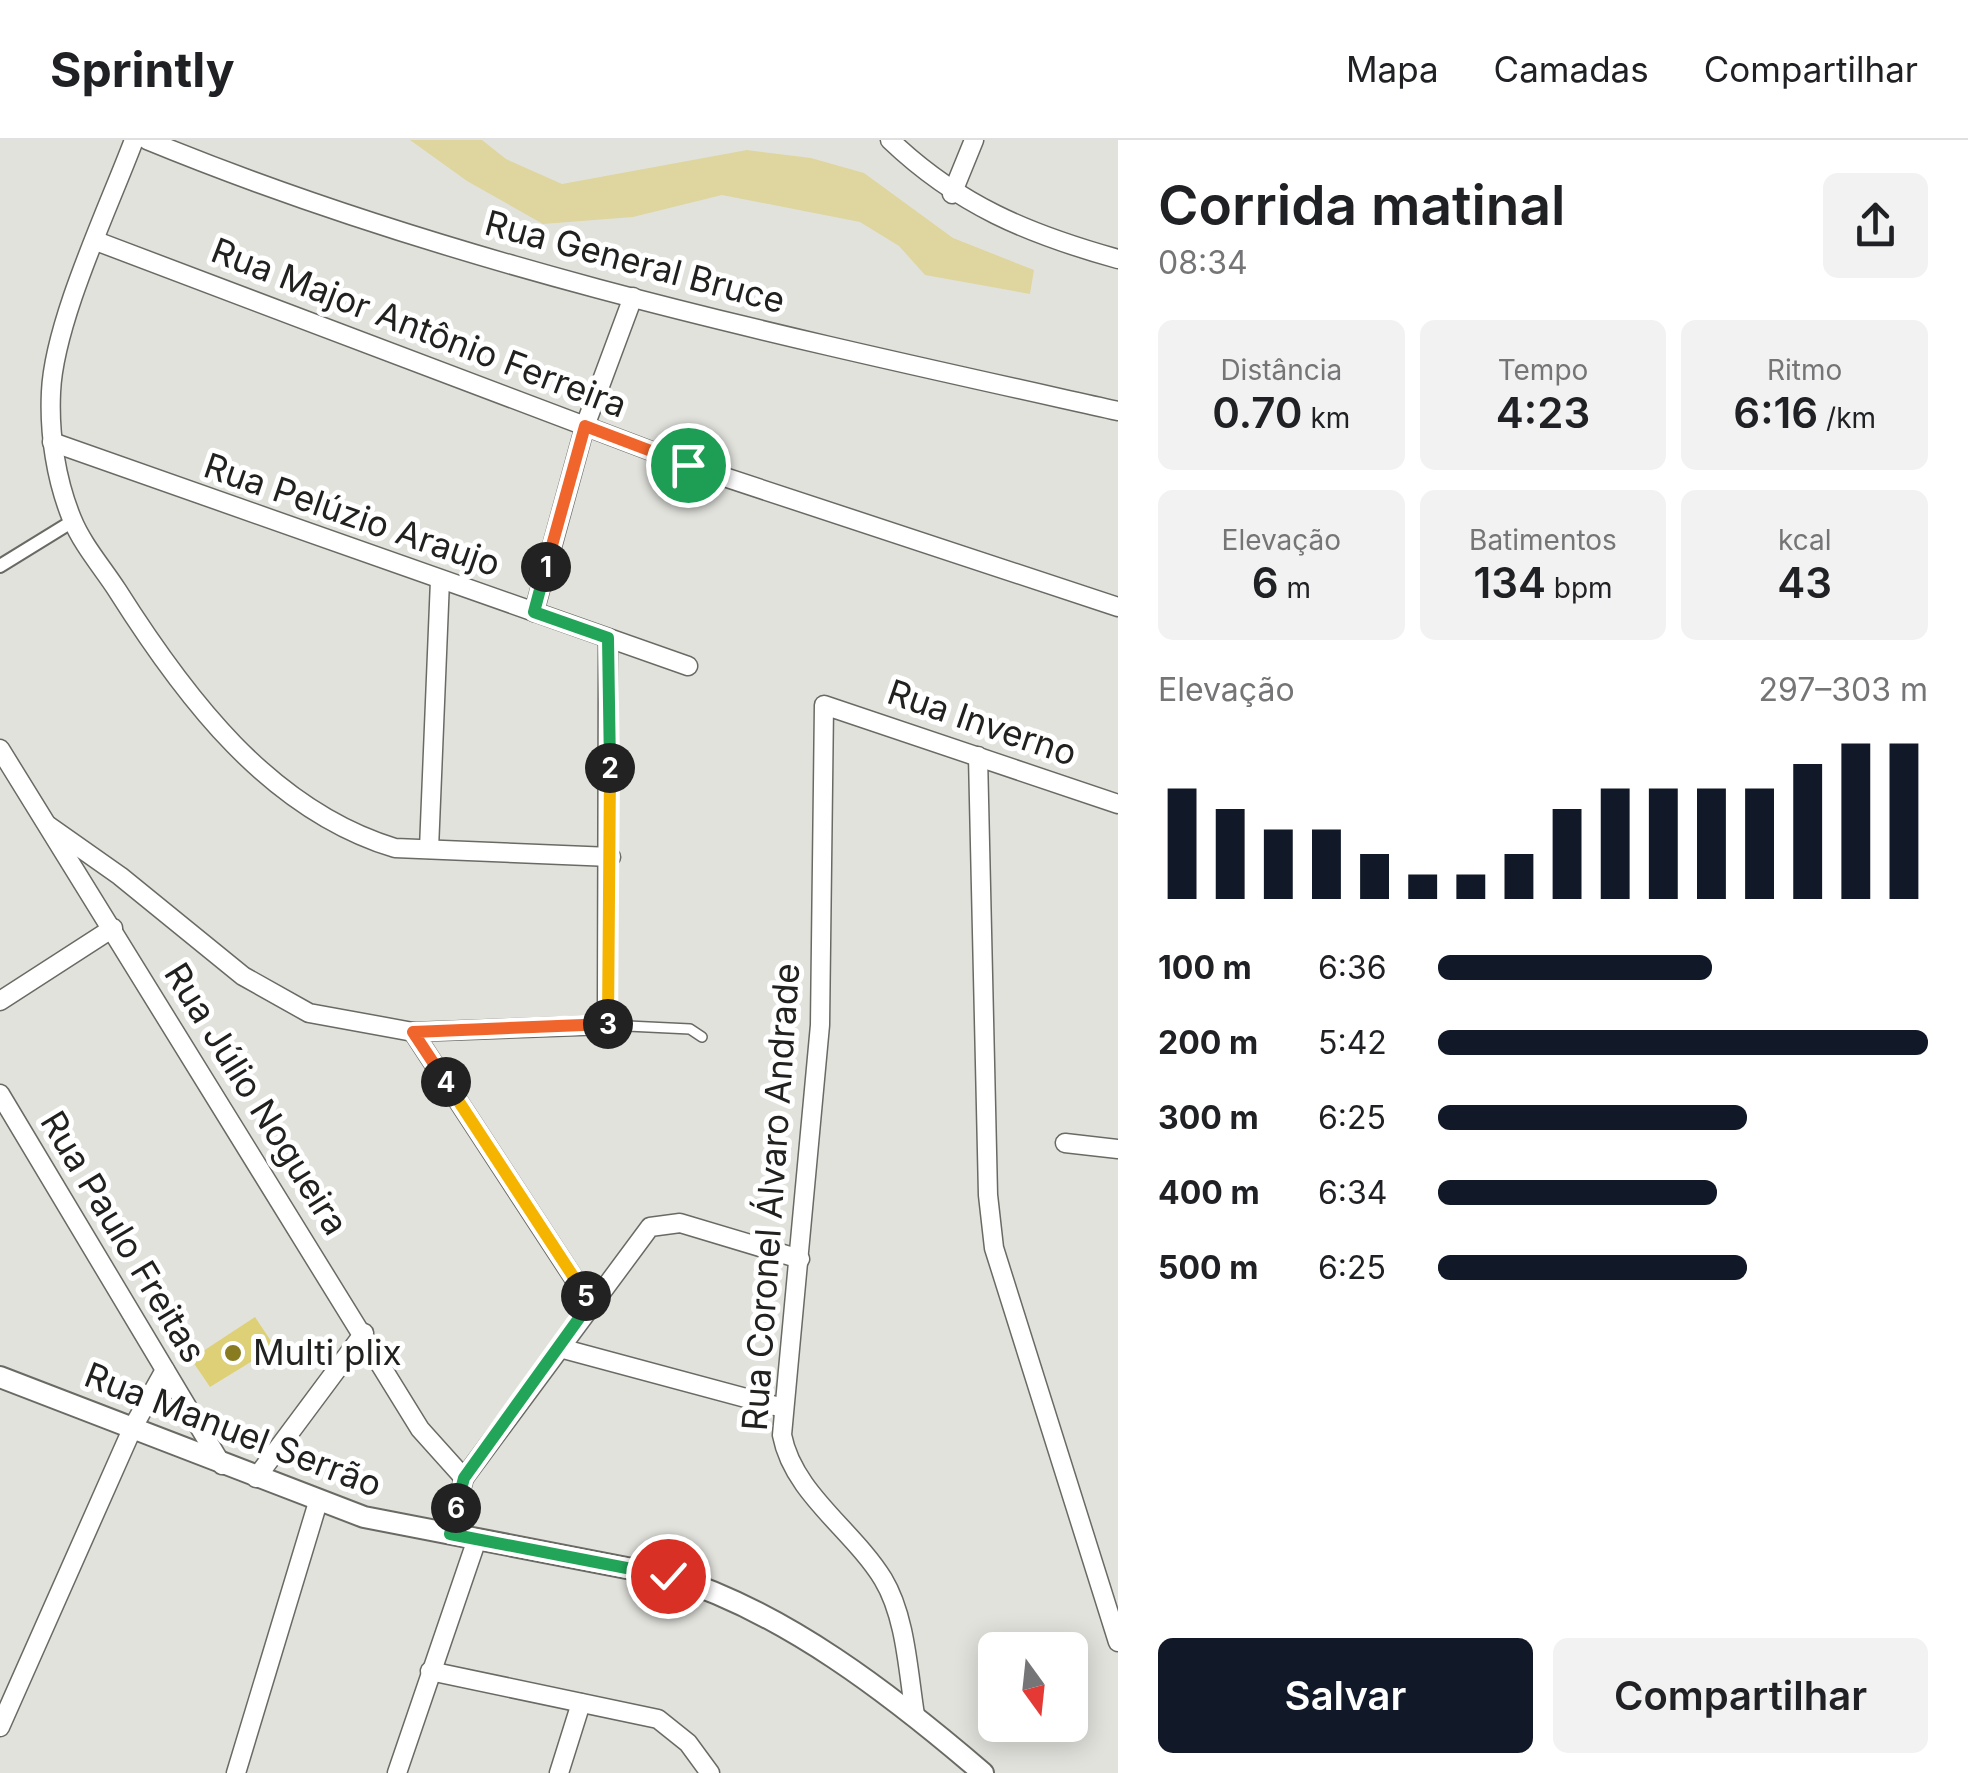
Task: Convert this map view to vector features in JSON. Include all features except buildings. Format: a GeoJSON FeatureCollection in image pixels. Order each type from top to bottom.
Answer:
{"type":"FeatureCollection","features":[{"type":"Feature","properties":{"kind":"street"},"geometry":{"type":"LineString","coordinates":[[134,140],[53,369],[52,442],[73,521],[172,676],[240,750],[329,819],[365,839],[395,848],[611,856]]}},
{"type":"Feature","properties":{"kind":"street","name":"Rua General Bruce"},"geometry":{"type":"LineString","coordinates":[[146,140],[272,190],[479,256],[633,297],[1118,412]]}},
{"type":"Feature","properties":{"kind":"street"},"geometry":{"type":"LineString","coordinates":[[890,140],[952,194],[1024,227],[1118,258]]}},
{"type":"Feature","properties":{"kind":"street"},"geometry":{"type":"LineString","coordinates":[[952,194],[974,140]]}},
{"type":"Feature","properties":{"kind":"street","name":"Rua Major Antônio Ferreira"},"geometry":{"type":"LineString","coordinates":[[96,241],[800,503],[1118,606]]}},
{"type":"Feature","properties":{"kind":"street"},"geometry":{"type":"LineString","coordinates":[[534,612],[585,426],[633,297]]}},
{"type":"Feature","properties":{"kind":"street","name":"Rua Pelúzio Araujo"},"geometry":{"type":"LineString","coordinates":[[52,442],[688,666]]}},
{"type":"Feature","properties":{"kind":"street"},"geometry":{"type":"LineString","coordinates":[[0,566],[73,521]]}},
{"type":"Feature","properties":{"kind":"street"},"geometry":{"type":"LineString","coordinates":[[428,850],[440,580]]}},
{"type":"Feature","properties":{"kind":"street"},"geometry":{"type":"LineString","coordinates":[[49,826],[120,876],[243,976],[282,1000],[333,1021],[413,1032],[608,1025],[608,638]]}},
{"type":"Feature","properties":{"kind":"street","name":"Rua Inverno"},"geometry":{"type":"LineString","coordinates":[[824,705],[1118,804]]}},
{"type":"Feature","properties":{"kind":"street","name":"Rua Coronel Álvaro Andrade"},"geometry":{"type":"LineString","coordinates":[[824,705],[820,1025],[782,1434],[794,1470],[872,1564],[893,1600],[916,1715]]}},
{"type":"Feature","properties":{"kind":"street","name":"Rua Júlio Nogueira"},"geometry":{"type":"LineString","coordinates":[[0,749],[420,1429],[464,1478]]}},
{"type":"Feature","properties":{"kind":"street"},"geometry":{"type":"LineString","coordinates":[[978,756],[986,1137],[994,1248],[1004,1293],[1118,1642]]}},
{"type":"Feature","properties":{"kind":"street"},"geometry":{"type":"LineString","coordinates":[[0,1001],[112,928]]}},
{"type":"Feature","properties":{"kind":"street"},"geometry":{"type":"LineString","coordinates":[[413,1032],[590,1303]]}},
{"type":"Feature","properties":{"kind":"street","name":"Rua Paulo Freitas"},"geometry":{"type":"LineString","coordinates":[[0,1094],[222,1465]]}},
{"type":"Feature","properties":{"kind":"street"},"geometry":{"type":"LineString","coordinates":[[1065,1143],[1118,1149]]}},
{"type":"Feature","properties":{"kind":"street"},"geometry":{"type":"LineString","coordinates":[[450,1534],[464,1478],[650,1227],[664,1222],[800,1258]]}},
{"type":"Feature","properties":{"kind":"street"},"geometry":{"type":"LineString","coordinates":[[256,1478],[364,1333]]}},
{"type":"Feature","properties":{"kind":"street"},"geometry":{"type":"LineString","coordinates":[[560,1348],[783,1408]]}},
{"type":"Feature","properties":{"kind":"street"},"geometry":{"type":"LineString","coordinates":[[0,1727],[133,1426],[165,1370]]}},
{"type":"Feature","properties":{"kind":"street","name":"Rua Manuel Serrão"},"geometry":{"type":"LineString","coordinates":[[0,1377],[133,1426],[318,1502],[387,1523],[668,1576],[713,1590],[768,1617],[916,1715],[982,1773]]}},
{"type":"Feature","properties":{"kind":"street"},"geometry":{"type":"LineString","coordinates":[[236,1773],[318,1502]]}},
{"type":"Feature","properties":{"kind":"street"},"geometry":{"type":"LineString","coordinates":[[397,1773],[477,1539]]}},
{"type":"Feature","properties":{"kind":"street"},"geometry":{"type":"LineString","coordinates":[[430,1671],[658,1719],[688,1743],[710,1773]]}},
{"type":"Feature","properties":{"kind":"street"},"geometry":{"type":"LineString","coordinates":[[560,1773],[580,1703]]}},
{"type":"Feature","properties":{"kind":"lane"},"geometry":{"type":"LineString","coordinates":[[608,1025],[690,1029],[702,1037]]}},
{"type":"Feature","properties":{"kind":"shaded area"},"geometry":{"type":"Polygon","coordinates":[[[410,140],[482,140],[506,159],[562,184],[747,150],[811,158],[864,173],[953,238],[1034,270],[1030,294],[925,275],[899,246],[860,222],[722,195],[633,217],[543,224],[467,181],[410,140]]]}},
{"type":"Feature","properties":{"kind":"place","name":"Multi plix"},"geometry":{"type":"Point","coordinates":[233,1353]}},
{"type":"Feature","properties":{"kind":"route"},"geometry":{"type":"LineString","coordinates":[[668,1576],[450,1534],[464,1478],[590,1303],[413,1032],[608,1025],[608,638],[534,612],[585,426],[688,465]]}}]}
